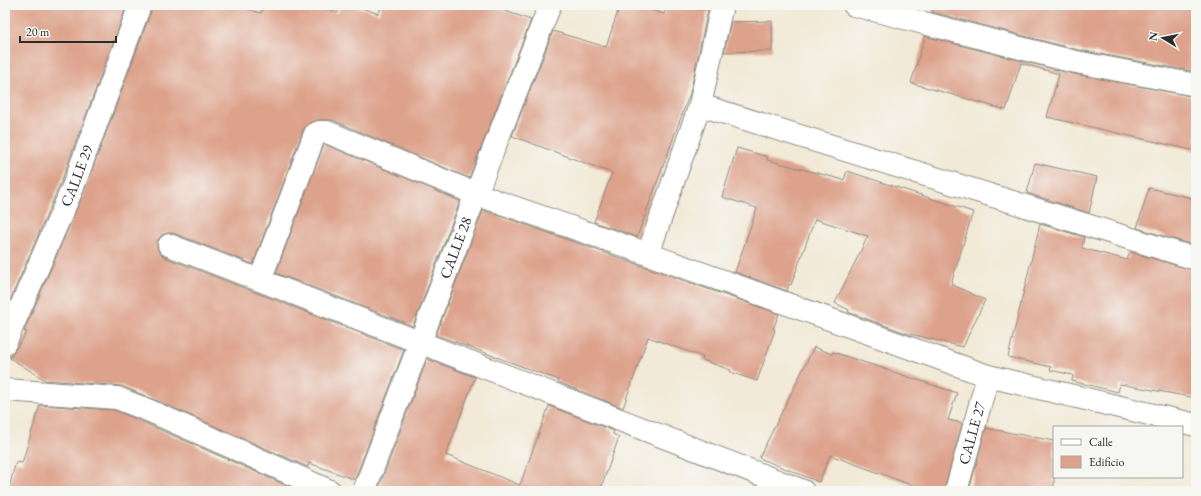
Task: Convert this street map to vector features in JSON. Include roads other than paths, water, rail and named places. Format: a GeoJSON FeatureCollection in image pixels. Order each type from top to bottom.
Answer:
{"type":"FeatureCollection","features":[{"type":"Feature","properties":{"kind":"street","name":"CALLE 29"},"geometry":{"type":"LineString","coordinates":[[5,343],[73,187],[140,5]]}},
{"type":"Feature","properties":{"kind":"street","name":"CALLE 28"},"geometry":{"type":"LineString","coordinates":[[364,491],[476,194],[550,5]]}},
{"type":"Feature","properties":{"kind":"street"},"geometry":{"type":"LineString","coordinates":[[648,254],[700,105],[722,5]]}},
{"type":"Feature","properties":{"kind":"street"},"geometry":{"type":"LineString","coordinates":[[854,5],[1071,61],[1196,85]]}},
{"type":"Feature","properties":{"kind":"street"},"geometry":{"type":"LineString","coordinates":[[700,105],[1196,259]]}},
{"type":"Feature","properties":{"kind":"street"},"geometry":{"type":"LineString","coordinates":[[260,280],[315,134],[319,132],[327,132],[476,194],[988,376],[1196,425]]}},
{"type":"Feature","properties":{"kind":"street"},"geometry":{"type":"LineString","coordinates":[[169,245],[803,491]]}},
{"type":"Feature","properties":{"kind":"street","name":"CALLE 27"},"geometry":{"type":"LineString","coordinates":[[956,491],[988,376]]}},
{"type":"Feature","properties":{"kind":"street"},"geometry":{"type":"LineString","coordinates":[[5,390],[117,398],[150,411],[330,491]]}}]}
